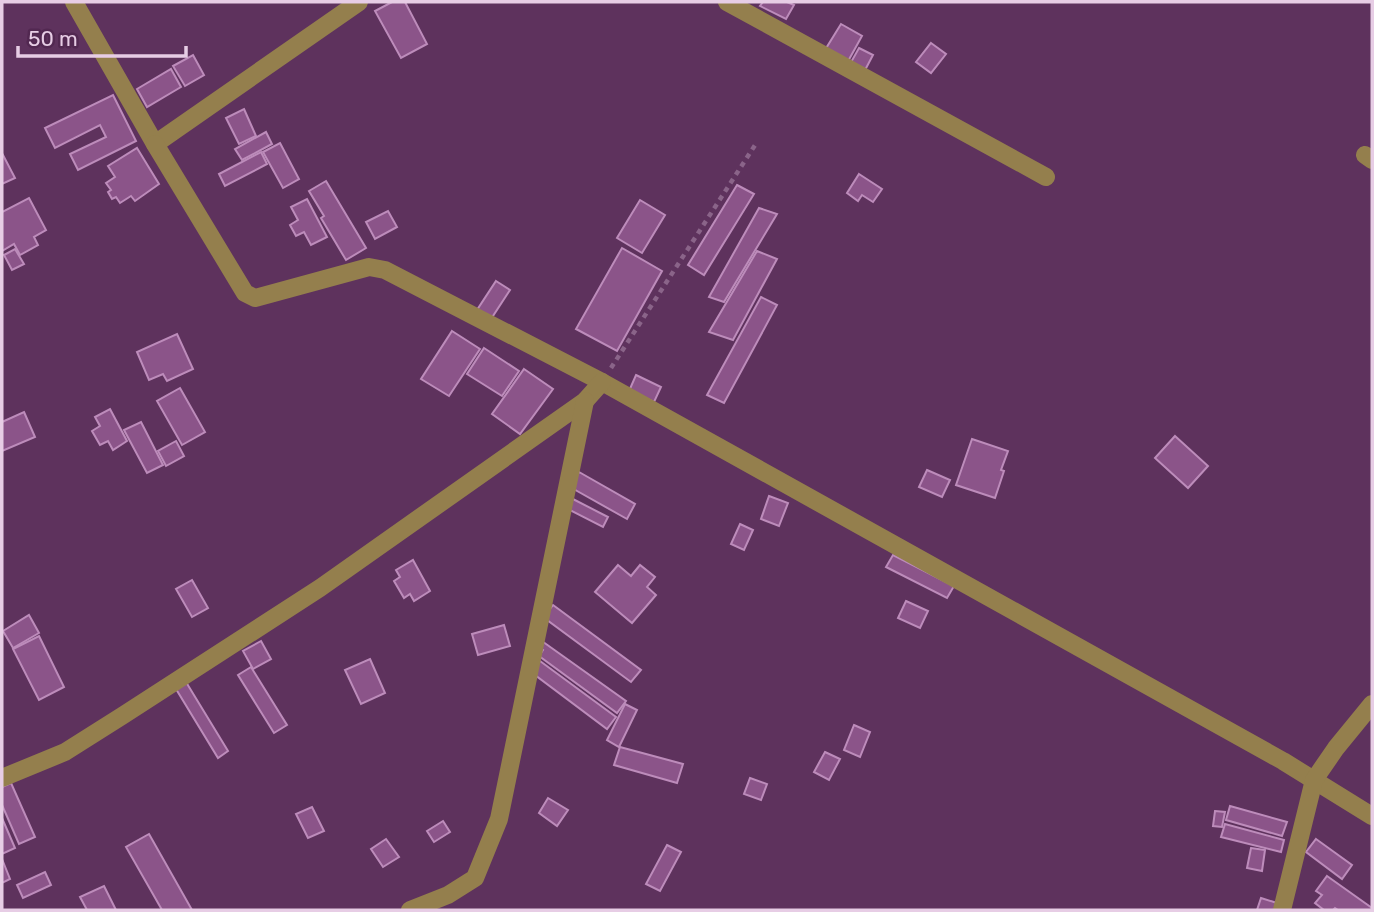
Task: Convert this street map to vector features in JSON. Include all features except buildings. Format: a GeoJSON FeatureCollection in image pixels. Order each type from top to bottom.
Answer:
{"type":"FeatureCollection","features":[{"type":"Feature","properties":{"kind":"street"},"geometry":{"type":"LineString","coordinates":[[74,2],[155,144],[245,293],[255,298],[369,267],[385,270],[602,382],[1283,761],[1372,816]]}},
{"type":"Feature","properties":{"kind":"street"},"geometry":{"type":"LineString","coordinates":[[155,144],[359,2]]}},
{"type":"Feature","properties":{"kind":"street"},"geometry":{"type":"LineString","coordinates":[[727,2],[1046,177]]}},
{"type":"Feature","properties":{"kind":"street"},"geometry":{"type":"LineString","coordinates":[[2,778],[65,752],[320,587],[585,401],[602,382]]}},
{"type":"Feature","properties":{"kind":"street"},"geometry":{"type":"LineString","coordinates":[[410,910],[448,895],[475,878],[499,819],[585,401]]}},
{"type":"Feature","properties":{"kind":"street"},"geometry":{"type":"LineString","coordinates":[[1282,910],[1314,780],[1372,704]]}},
{"type":"Feature","properties":{"kind":"path"},"geometry":{"type":"LineString","coordinates":[[602,382],[757,142]]}}]}
